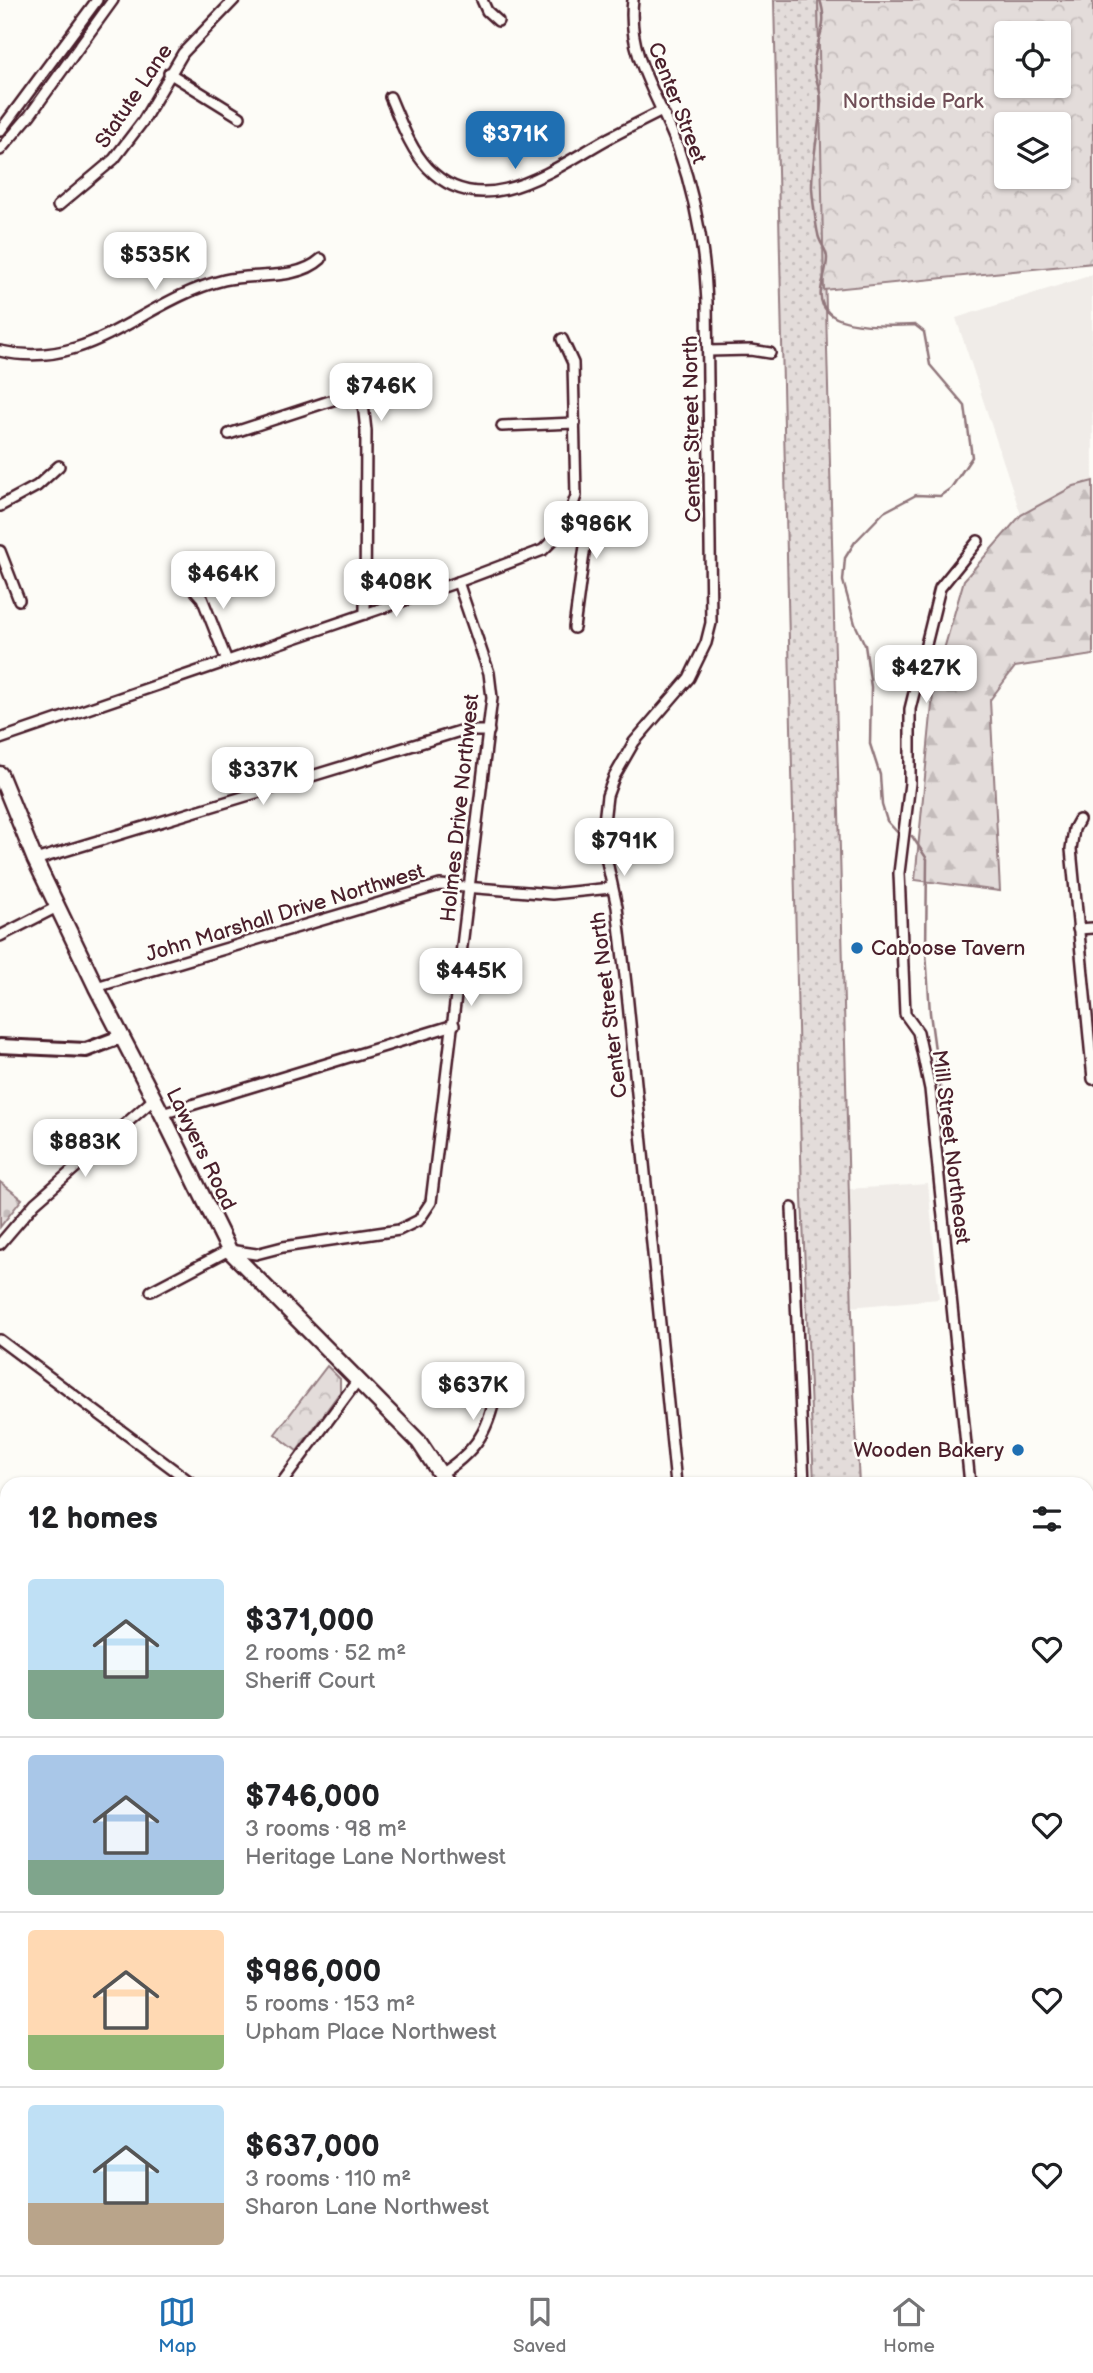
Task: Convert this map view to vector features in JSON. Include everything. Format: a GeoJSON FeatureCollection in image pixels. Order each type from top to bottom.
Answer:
{"type":"FeatureCollection","features":[{"type":"Feature","properties":{"kind":"main road","name":"Lawyers Road"},"geometry":{"type":"LineString","coordinates":[[0,774],[57,907],[229,1250],[419,1442],[443,1477]]}},
{"type":"Feature","properties":{"kind":"main road"},"geometry":{"type":"LineString","coordinates":[[0,1046],[86,1050],[120,1037]]}},
{"type":"Feature","properties":{"kind":"street"},"geometry":{"type":"LineString","coordinates":[[0,131],[97,0]]}},
{"type":"Feature","properties":{"kind":"street"},"geometry":{"type":"LineString","coordinates":[[0,150],[30,115],[113,0]]}},
{"type":"Feature","properties":{"kind":"street","name":"Statute Lane"},"geometry":{"type":"LineString","coordinates":[[58,206],[106,167],[129,141],[169,73],[201,32],[234,0]]}},
{"type":"Feature","properties":{"kind":"street"},"geometry":{"type":"LineString","coordinates":[[482,0],[487,11],[498,21]]}},
{"type":"Feature","properties":{"kind":"street","name":"Center Street"},"geometry":{"type":"LineString","coordinates":[[633,0],[635,47],[689,184],[703,251],[707,302]]}},
{"type":"Feature","properties":{"kind":"street"},"geometry":{"type":"LineString","coordinates":[[169,73],[240,117]]}},
{"type":"Feature","properties":{"kind":"street"},"geometry":{"type":"LineString","coordinates":[[390,97],[419,157],[428,168],[453,186],[480,192],[507,190],[548,173],[662,111]]}},
{"type":"Feature","properties":{"kind":"street"},"geometry":{"type":"LineString","coordinates":[[0,351],[32,355],[70,351],[100,340],[201,287],[244,276],[297,272],[321,259]]}},
{"type":"Feature","properties":{"kind":"street","name":"Center Street North"},"geometry":{"type":"LineString","coordinates":[[675,1477],[617,907],[602,839],[607,796],[614,777],[634,742],[689,678],[706,643],[711,623],[707,302]]}},
{"type":"Feature","properties":{"kind":"street"},"geometry":{"type":"LineString","coordinates":[[0,739],[533,556],[554,542],[568,521],[576,496],[573,363],[562,339]]}},
{"type":"Feature","properties":{"kind":"street"},"geometry":{"type":"LineString","coordinates":[[708,351],[751,349],[770,353]]}},
{"type":"Feature","properties":{"kind":"street"},"geometry":{"type":"LineString","coordinates":[[358,399],[372,380]]}},
{"type":"Feature","properties":{"kind":"street"},"geometry":{"type":"LineString","coordinates":[[229,434],[338,397],[358,399],[365,411],[366,431],[365,614]]}},
{"type":"Feature","properties":{"kind":"street"},"geometry":{"type":"LineString","coordinates":[[502,426],[575,423]]}},
{"type":"Feature","properties":{"kind":"street"},"geometry":{"type":"LineString","coordinates":[[0,506],[37,486],[59,466]]}},
{"type":"Feature","properties":{"kind":"street"},"geometry":{"type":"LineString","coordinates":[[568,521],[587,531],[574,628]]}},
{"type":"Feature","properties":{"kind":"street","name":"Mill Street Northeast"},"geometry":{"type":"LineString","coordinates":[[969,1477],[930,1089],[918,1032],[905,1014],[899,873],[910,783],[910,709],[931,615],[940,587],[978,541]]}},
{"type":"Feature","properties":{"kind":"street"},"geometry":{"type":"LineString","coordinates":[[0,551],[19,600]]}},
{"type":"Feature","properties":{"kind":"street"},"geometry":{"type":"LineString","coordinates":[[186,580],[202,598],[226,661]]}},
{"type":"Feature","properties":{"kind":"street","name":"Holmes Drive Northwest"},"geometry":{"type":"LineString","coordinates":[[229,1250],[256,1254],[283,1247],[399,1230],[419,1220],[431,1202],[489,731],[490,681],[458,582]]}},
{"type":"Feature","properties":{"kind":"street"},"geometry":{"type":"LineString","coordinates":[[35,860],[460,732],[489,731]]}},
{"type":"Feature","properties":{"kind":"street"},"geometry":{"type":"LineString","coordinates":[[1079,820],[1073,829],[1070,849],[1093,1080]]}},
{"type":"Feature","properties":{"kind":"street","name":"John Marshall Drive Northwest"},"geometry":{"type":"LineString","coordinates":[[96,988],[430,887],[471,885],[552,894],[611,888]]}},
{"type":"Feature","properties":{"kind":"street"},"geometry":{"type":"LineString","coordinates":[[0,936],[57,907]]}},
{"type":"Feature","properties":{"kind":"street"},"geometry":{"type":"LineString","coordinates":[[1078,929],[1093,928]]}},
{"type":"Feature","properties":{"kind":"street"},"geometry":{"type":"LineString","coordinates":[[163,1114],[454,1025]]}},
{"type":"Feature","properties":{"kind":"street"},"geometry":{"type":"LineString","coordinates":[[0,1244],[36,1203],[154,1099]]}},
{"type":"Feature","properties":{"kind":"street"},"geometry":{"type":"LineString","coordinates":[[792,1208],[804,1477]]}},
{"type":"Feature","properties":{"kind":"street"},"geometry":{"type":"LineString","coordinates":[[151,1291],[229,1250]]}},
{"type":"Feature","properties":{"kind":"street"},"geometry":{"type":"LineString","coordinates":[[0,1340],[184,1477]]}},
{"type":"Feature","properties":{"kind":"street"},"geometry":{"type":"LineString","coordinates":[[446,1477],[484,1434],[501,1371]]}},
{"type":"Feature","properties":{"kind":"street"},"geometry":{"type":"LineString","coordinates":[[286,1477],[358,1380]]}},
{"type":"Feature","properties":{"kind":"shaded area"},"geometry":{"type":"Polygon","coordinates":[[[1092,275],[1093,481],[1074,486],[1021,515],[956,318],[1092,275]]]}},
{"type":"Feature","properties":{"kind":"shaded area"},"geometry":{"type":"Polygon","coordinates":[[[928,1184],[939,1299],[850,1307],[847,1189],[928,1184]]]}},
{"type":"Feature","properties":{"kind":"green space"},"geometry":{"type":"Polygon","coordinates":[[[774,0],[818,0],[854,1391],[859,1477],[814,1477],[802,1197],[774,0]]]}},
{"type":"Feature","properties":{"kind":"green space","name":"Northside Park"},"geometry":{"type":"Polygon","coordinates":[[[818,0],[1093,0],[1093,263],[824,290],[818,0]]]}},
{"type":"Feature","properties":{"kind":"green space"},"geometry":{"type":"Polygon","coordinates":[[[1093,481],[1093,655],[1015,667],[990,700],[1000,891],[915,880],[934,684],[964,580],[1021,515],[1074,486],[1093,481]]]}},
{"type":"Feature","properties":{"kind":"green space"},"geometry":{"type":"Polygon","coordinates":[[[0,1182],[22,1199],[0,1227],[0,1182]]]}},
{"type":"Feature","properties":{"kind":"green space"},"geometry":{"type":"Polygon","coordinates":[[[327,1366],[340,1379],[340,1392],[297,1451],[275,1434],[327,1366]]]}},
{"type":"Feature","properties":{"kind":"waterway"},"geometry":{"type":"LineString","coordinates":[[820,0],[823,25],[815,52],[814,67],[821,102],[812,187],[819,237],[827,258],[821,300],[828,312],[845,321],[869,325],[915,325],[924,332],[930,365],[965,406],[972,457],[951,488],[940,496],[916,495],[884,512],[855,542],[845,558],[843,581],[855,624],[865,645],[871,687],[870,744],[880,775],[882,805],[887,821],[897,832]]}},
{"type":"Feature","properties":{"kind":"waterway"},"geometry":{"type":"LineString","coordinates":[[912,836],[927,859],[926,952],[930,1013],[941,1094]]}},
{"type":"Feature","properties":{"kind":"place","name":"Caboose Tavern"},"geometry":{"type":"Point","coordinates":[857,948]}},
{"type":"Feature","properties":{"kind":"place","name":"Wooden Bakery"},"geometry":{"type":"Point","coordinates":[1018,1450]}}]}
